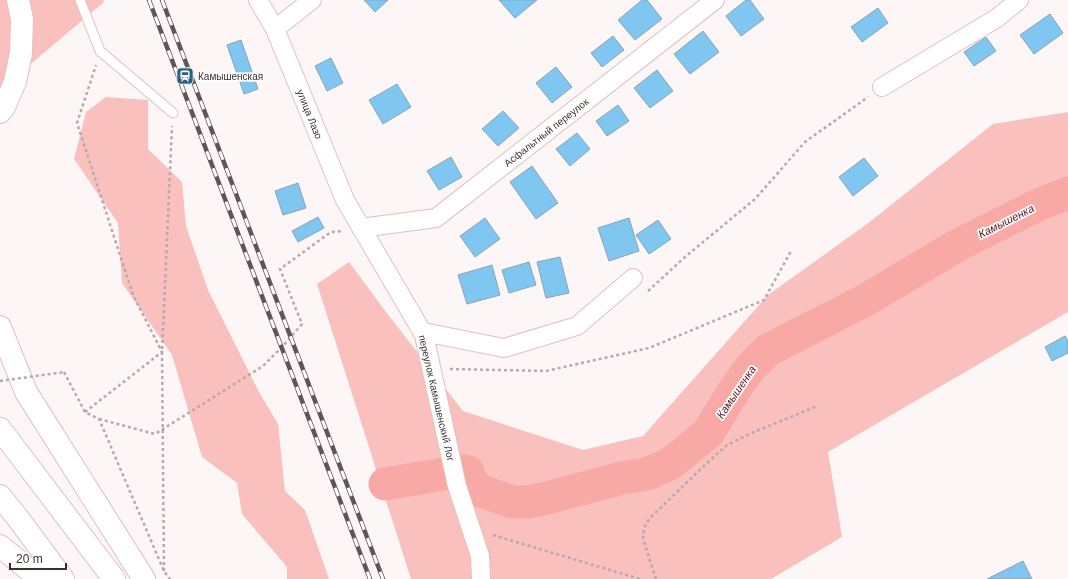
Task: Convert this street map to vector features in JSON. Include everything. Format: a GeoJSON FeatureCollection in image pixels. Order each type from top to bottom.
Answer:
{"type":"FeatureCollection","features":[{"type":"Feature","properties":{"kind":"highway"},"geometry":{"type":"LineString","coordinates":[[0,112],[4,107],[15,82],[20,53],[22,19],[18,0]]}},
{"type":"Feature","properties":{"kind":"highway"},"geometry":{"type":"LineString","coordinates":[[0,328],[26,392],[144,579]]}},
{"type":"Feature","properties":{"kind":"highway"},"geometry":{"type":"LineString","coordinates":[[0,429],[114,579]]}},
{"type":"Feature","properties":{"kind":"highway"},"geometry":{"type":"LineString","coordinates":[[0,496],[63,579]]}},
{"type":"Feature","properties":{"kind":"highway"},"geometry":{"type":"LineString","coordinates":[[0,546],[40,579]]}},
{"type":"Feature","properties":{"kind":"street","name":"улица Лазо"},"geometry":{"type":"LineString","coordinates":[[258,0],[275,29],[345,200],[361,228]]}},
{"type":"Feature","properties":{"kind":"street"},"geometry":{"type":"LineString","coordinates":[[275,29],[312,0]]}},
{"type":"Feature","properties":{"kind":"street","name":"Асфальтный переулок"},"geometry":{"type":"LineString","coordinates":[[361,228],[436,218],[715,0]]}},
{"type":"Feature","properties":{"kind":"street"},"geometry":{"type":"LineString","coordinates":[[882,87],[997,18],[1019,0]]}},
{"type":"Feature","properties":{"kind":"street","name":"переулок Камышенский Лог"},"geometry":{"type":"LineString","coordinates":[[361,228],[423,332],[458,486],[480,556],[481,579]]}},
{"type":"Feature","properties":{"kind":"street"},"geometry":{"type":"LineString","coordinates":[[423,332],[504,348],[577,326],[633,278]]}},
{"type":"Feature","properties":{"kind":"lane"},"geometry":{"type":"LineString","coordinates":[[80,0],[100,51],[173,113]]}},
{"type":"Feature","properties":{"kind":"path"},"geometry":{"type":"LineString","coordinates":[[100,51],[77,122],[133,294],[162,352]]}},
{"type":"Feature","properties":{"kind":"path"},"geometry":{"type":"LineString","coordinates":[[644,295],[755,199],[805,142],[882,87]]}},
{"type":"Feature","properties":{"kind":"path"},"geometry":{"type":"LineString","coordinates":[[164,571],[162,352],[173,113]]}},
{"type":"Feature","properties":{"kind":"path"},"geometry":{"type":"LineString","coordinates":[[0,381],[64,372],[85,412],[99,419],[156,434],[263,366],[302,324],[280,269],[332,232],[361,228]]}},
{"type":"Feature","properties":{"kind":"path"},"geometry":{"type":"LineString","coordinates":[[432,368],[546,371],[649,348],[764,300],[792,251]]}},
{"type":"Feature","properties":{"kind":"path"},"geometry":{"type":"LineString","coordinates":[[85,412],[162,352]]}},
{"type":"Feature","properties":{"kind":"path"},"geometry":{"type":"LineString","coordinates":[[656,579],[642,539],[646,524],[651,517],[727,445],[754,432],[815,407]]}},
{"type":"Feature","properties":{"kind":"path"},"geometry":{"type":"LineString","coordinates":[[99,419],[164,571],[170,579]]}},
{"type":"Feature","properties":{"kind":"path"},"geometry":{"type":"LineString","coordinates":[[471,529],[640,579]]}},
{"type":"Feature","properties":{"kind":"shaded area"},"geometry":{"type":"Polygon","coordinates":[[[0,0],[103,0],[104,2],[0,90],[0,0]]]}},
{"type":"Feature","properties":{"kind":"shaded area"},"geometry":{"type":"Polygon","coordinates":[[[106,97],[148,100],[148,149],[182,182],[186,226],[208,290],[259,392],[278,424],[285,491],[305,510],[329,579],[287,579],[287,567],[242,514],[237,483],[202,457],[172,355],[122,283],[118,223],[74,159],[86,112],[106,97]]]}},
{"type":"Feature","properties":{"kind":"shaded area"},"geometry":{"type":"Polygon","coordinates":[[[1068,112],[1068,312],[828,452],[842,537],[771,579],[411,579],[317,284],[349,262],[463,411],[583,450],[643,436],[768,295],[867,224],[993,124],[1068,112]]]}},
{"type":"Feature","properties":{"kind":"building"},"geometry":{"type":"Polygon","coordinates":[[[364,0],[388,0],[375,12],[364,0]]]}},
{"type":"Feature","properties":{"kind":"building"},"geometry":{"type":"Polygon","coordinates":[[[499,0],[537,0],[515,18],[499,0]]]}},
{"type":"Feature","properties":{"kind":"building"},"geometry":{"type":"Polygon","coordinates":[[[642,0],[647,0],[662,19],[635,40],[618,20],[642,0]]]}},
{"type":"Feature","properties":{"kind":"building"},"geometry":{"type":"Polygon","coordinates":[[[746,0],[750,0],[764,19],[741,36],[726,16],[746,0]]]}},
{"type":"Feature","properties":{"kind":"building"},"geometry":{"type":"Polygon","coordinates":[[[878,8],[888,23],[862,42],[851,27],[878,8]]]}},
{"type":"Feature","properties":{"kind":"building"},"geometry":{"type":"Polygon","coordinates":[[[1050,14],[1063,33],[1034,54],[1020,35],[1050,14]]]}},
{"type":"Feature","properties":{"kind":"building"},"geometry":{"type":"Polygon","coordinates":[[[703,31],[719,52],[690,74],[674,54],[703,31]]]}},
{"type":"Feature","properties":{"kind":"building"},"geometry":{"type":"Polygon","coordinates":[[[613,36],[624,50],[602,67],[591,53],[613,36]]]}},
{"type":"Feature","properties":{"kind":"building"},"geometry":{"type":"Polygon","coordinates":[[[986,37],[996,51],[974,66],[964,52],[986,37]]]}},
{"type":"Feature","properties":{"kind":"building"},"geometry":{"type":"Polygon","coordinates":[[[241,40],[258,89],[244,94],[227,45],[241,40]]]}},
{"type":"Feature","properties":{"kind":"building"},"geometry":{"type":"Polygon","coordinates":[[[331,58],[343,83],[327,91],[315,66],[331,58]]]}},
{"type":"Feature","properties":{"kind":"building"},"geometry":{"type":"Polygon","coordinates":[[[556,67],[572,87],[552,103],[536,83],[556,67]]]}},
{"type":"Feature","properties":{"kind":"building"},"geometry":{"type":"Polygon","coordinates":[[[657,70],[673,91],[650,108],[634,88],[657,70]]]}},
{"type":"Feature","properties":{"kind":"building"},"geometry":{"type":"Polygon","coordinates":[[[397,84],[411,107],[383,124],[369,100],[397,84]]]}},
{"type":"Feature","properties":{"kind":"building"},"geometry":{"type":"Polygon","coordinates":[[[618,105],[629,121],[607,136],[596,121],[618,105]]]}},
{"type":"Feature","properties":{"kind":"building"},"geometry":{"type":"Polygon","coordinates":[[[503,111],[519,128],[498,146],[482,129],[503,111]]]}},
{"type":"Feature","properties":{"kind":"building"},"geometry":{"type":"Polygon","coordinates":[[[577,133],[590,149],[570,166],[556,149],[577,133]]]}},
{"type":"Feature","properties":{"kind":"building"},"geometry":{"type":"Polygon","coordinates":[[[451,157],[462,177],[439,190],[427,171],[451,157]]]}},
{"type":"Feature","properties":{"kind":"building"},"geometry":{"type":"Polygon","coordinates":[[[864,158],[878,176],[853,196],[839,177],[864,158]]]}},
{"type":"Feature","properties":{"kind":"building"},"geometry":{"type":"Polygon","coordinates":[[[532,166],[558,203],[536,219],[510,182],[532,166]]]}},
{"type":"Feature","properties":{"kind":"building"},"geometry":{"type":"Polygon","coordinates":[[[298,183],[306,208],[283,215],[275,191],[298,183]]]}},
{"type":"Feature","properties":{"kind":"building"},"geometry":{"type":"Polygon","coordinates":[[[318,217],[324,228],[298,242],[292,231],[318,217]]]}},
{"type":"Feature","properties":{"kind":"building"},"geometry":{"type":"Polygon","coordinates":[[[485,218],[500,239],[475,257],[460,236],[485,218]]]}},
{"type":"Feature","properties":{"kind":"building"},"geometry":{"type":"Polygon","coordinates":[[[629,218],[639,251],[609,261],[598,228],[629,218]]]}},
{"type":"Feature","properties":{"kind":"building"},"geometry":{"type":"Polygon","coordinates":[[[658,220],[671,239],[649,254],[636,235],[658,220]]]}},
{"type":"Feature","properties":{"kind":"building"},"geometry":{"type":"Polygon","coordinates":[[[560,257],[569,293],[546,298],[537,262],[560,257]]]}},
{"type":"Feature","properties":{"kind":"building"},"geometry":{"type":"Polygon","coordinates":[[[529,262],[536,285],[509,293],[502,270],[529,262]]]}},
{"type":"Feature","properties":{"kind":"building"},"geometry":{"type":"Polygon","coordinates":[[[492,265],[500,295],[467,304],[458,275],[492,265]]]}},
{"type":"Feature","properties":{"kind":"building"},"geometry":{"type":"Polygon","coordinates":[[[1065,336],[1068,341],[1068,353],[1052,361],[1045,347],[1065,336]]]}},
{"type":"Feature","properties":{"kind":"building"},"geometry":{"type":"Polygon","coordinates":[[[1023,561],[1032,579],[987,579],[1023,561]]]}},
{"type":"Feature","properties":{"kind":"waterway","name":"Камышенка"},"geometry":{"type":"LineString","coordinates":[[465,471],[468,472],[471,481],[475,486],[482,491],[512,502],[528,502],[622,478],[647,474],[670,464],[708,433],[735,389],[750,368],[768,350],[864,301],[958,245],[1038,205],[1068,193]]}},
{"type":"Feature","properties":{"kind":"waterway","name":"Камышенка"},"geometry":{"type":"LineString","coordinates":[[385,484],[444,474]]}},
{"type":"Feature","properties":{"kind":"railway"},"geometry":{"type":"LineString","coordinates":[[149,0],[370,579]]}},
{"type":"Feature","properties":{"kind":"railway"},"geometry":{"type":"LineString","coordinates":[[162,0],[383,579]]}},
{"type":"Feature","properties":{"kind":"place","name":"Камышенская"},"geometry":{"type":"Point","coordinates":[185,76]}}]}
